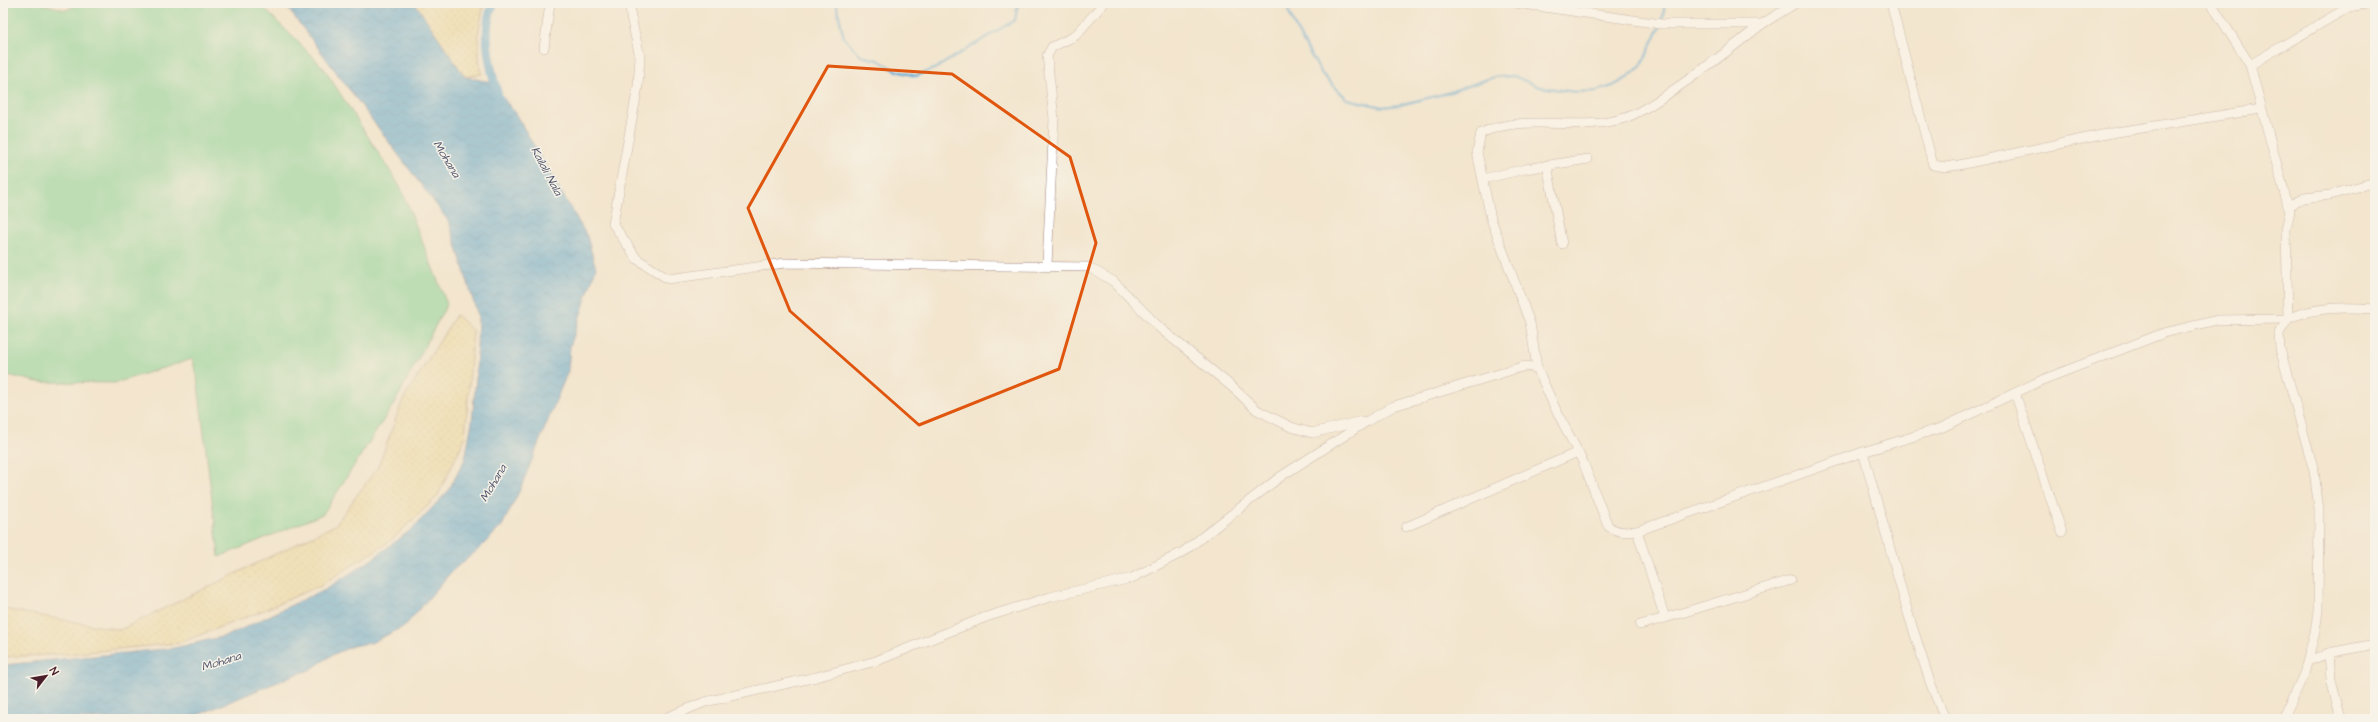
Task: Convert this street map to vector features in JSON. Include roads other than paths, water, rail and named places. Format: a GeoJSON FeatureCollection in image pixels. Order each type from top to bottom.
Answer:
{"type":"FeatureCollection","features":[{"type":"Feature","properties":{"kind":"street"},"geometry":{"type":"LineString","coordinates":[[544,48],[550,3]]}},
{"type":"Feature","properties":{"kind":"street"},"geometry":{"type":"LineString","coordinates":[[630,3],[631,17],[640,56],[638,86],[613,224],[637,259],[668,279],[785,263],[1088,267],[1114,281],[1161,329],[1231,386],[1257,410],[1291,427],[1312,433],[1369,420]]}},
{"type":"Feature","properties":{"kind":"street"},"geometry":{"type":"LineString","coordinates":[[1047,266],[1054,119],[1047,56],[1052,47],[1075,36],[1104,3]]}},
{"type":"Feature","properties":{"kind":"street"},"geometry":{"type":"LineString","coordinates":[[1516,3],[1661,24],[1762,24]]}},
{"type":"Feature","properties":{"kind":"street"},"geometry":{"type":"LineString","coordinates":[[1796,3],[1762,24],[1709,66],[1647,107],[1624,118],[1588,123],[1510,123],[1481,133],[1476,152],[1491,219],[1530,323],[1537,368],[1578,452],[1608,526],[1614,531],[1637,531],[1863,452],[1941,428],[2042,380],[2164,333],[2217,320],[2288,319],[2298,314],[2326,310],[2375,309]]}},
{"type":"Feature","properties":{"kind":"street"},"geometry":{"type":"LineString","coordinates":[[1891,3],[1933,165],[1945,167],[1959,165],[2111,134],[2261,109]]}},
{"type":"Feature","properties":{"kind":"street"},"geometry":{"type":"LineString","coordinates":[[2212,3],[2250,65],[2290,210],[2286,230],[2288,319],[2279,333],[2280,348],[2314,471],[2319,510],[2318,611],[2315,632],[2304,674],[2283,719]]}},
{"type":"Feature","properties":{"kind":"street"},"geometry":{"type":"LineString","coordinates":[[2250,65],[2348,5],[2371,3]]}},
{"type":"Feature","properties":{"kind":"street"},"geometry":{"type":"LineString","coordinates":[[1483,179],[1547,165],[1588,159]]}},
{"type":"Feature","properties":{"kind":"street"},"geometry":{"type":"LineString","coordinates":[[1547,165],[1562,244]]}},
{"type":"Feature","properties":{"kind":"street"},"geometry":{"type":"LineString","coordinates":[[2288,206],[2304,198],[2330,195],[2375,182]]}},
{"type":"Feature","properties":{"kind":"street"},"geometry":{"type":"LineString","coordinates":[[663,719],[705,702],[816,677],[876,661],[986,617],[1050,597],[1132,578],[1183,552],[1280,477],[1369,420],[1394,406],[1460,388],[1525,366],[1537,368]]}},
{"type":"Feature","properties":{"kind":"street"},"geometry":{"type":"LineString","coordinates":[[2016,393],[2062,532]]}},
{"type":"Feature","properties":{"kind":"street"},"geometry":{"type":"LineString","coordinates":[[1406,527],[1578,452]]}},
{"type":"Feature","properties":{"kind":"street"},"geometry":{"type":"LineString","coordinates":[[1863,452],[1908,613],[1930,682],[1945,719]]}},
{"type":"Feature","properties":{"kind":"street"},"geometry":{"type":"LineString","coordinates":[[1637,531],[1666,618]]}},
{"type":"Feature","properties":{"kind":"street"},"geometry":{"type":"LineString","coordinates":[[1640,625],[1791,580]]}},
{"type":"Feature","properties":{"kind":"street"},"geometry":{"type":"LineString","coordinates":[[2308,661],[2329,653],[2375,644]]}},
{"type":"Feature","properties":{"kind":"street"},"geometry":{"type":"LineString","coordinates":[[2329,653],[2331,680],[2341,719]]}},
{"type":"Feature","properties":{"kind":"water","name":"Mohana"},"geometry":{"type":"Polygon","coordinates":[[[284,3],[415,3],[465,77],[491,82],[515,113],[587,236],[596,268],[570,347],[568,371],[519,492],[502,526],[479,549],[452,571],[405,626],[371,643],[353,646],[332,655],[310,670],[198,715],[175,719],[3,719],[3,665],[174,648],[229,635],[327,588],[371,560],[412,529],[448,491],[465,459],[472,421],[476,377],[478,316],[449,222],[284,3]]]}},
{"type":"Feature","properties":{"kind":"waterway","name":"Kailali Nala"},"geometry":{"type":"LineString","coordinates":[[494,3],[490,13],[487,38],[490,64],[499,99]]}},
{"type":"Feature","properties":{"kind":"waterway"},"geometry":{"type":"LineString","coordinates":[[836,3],[844,38],[861,56],[878,60],[897,71],[916,76],[936,68],[1015,20],[1018,3]]}},
{"type":"Feature","properties":{"kind":"waterway"},"geometry":{"type":"LineString","coordinates":[[1285,3],[1297,31],[1322,74],[1347,99],[1382,107],[1399,105],[1444,94],[1494,77],[1514,76],[1539,87],[1576,92],[1596,91],[1613,86],[1627,78],[1641,66],[1660,27]]}},
{"type":"Feature","properties":{"kind":"waterway"},"geometry":{"type":"LineString","coordinates":[[1662,22],[1665,3]]}}]}
